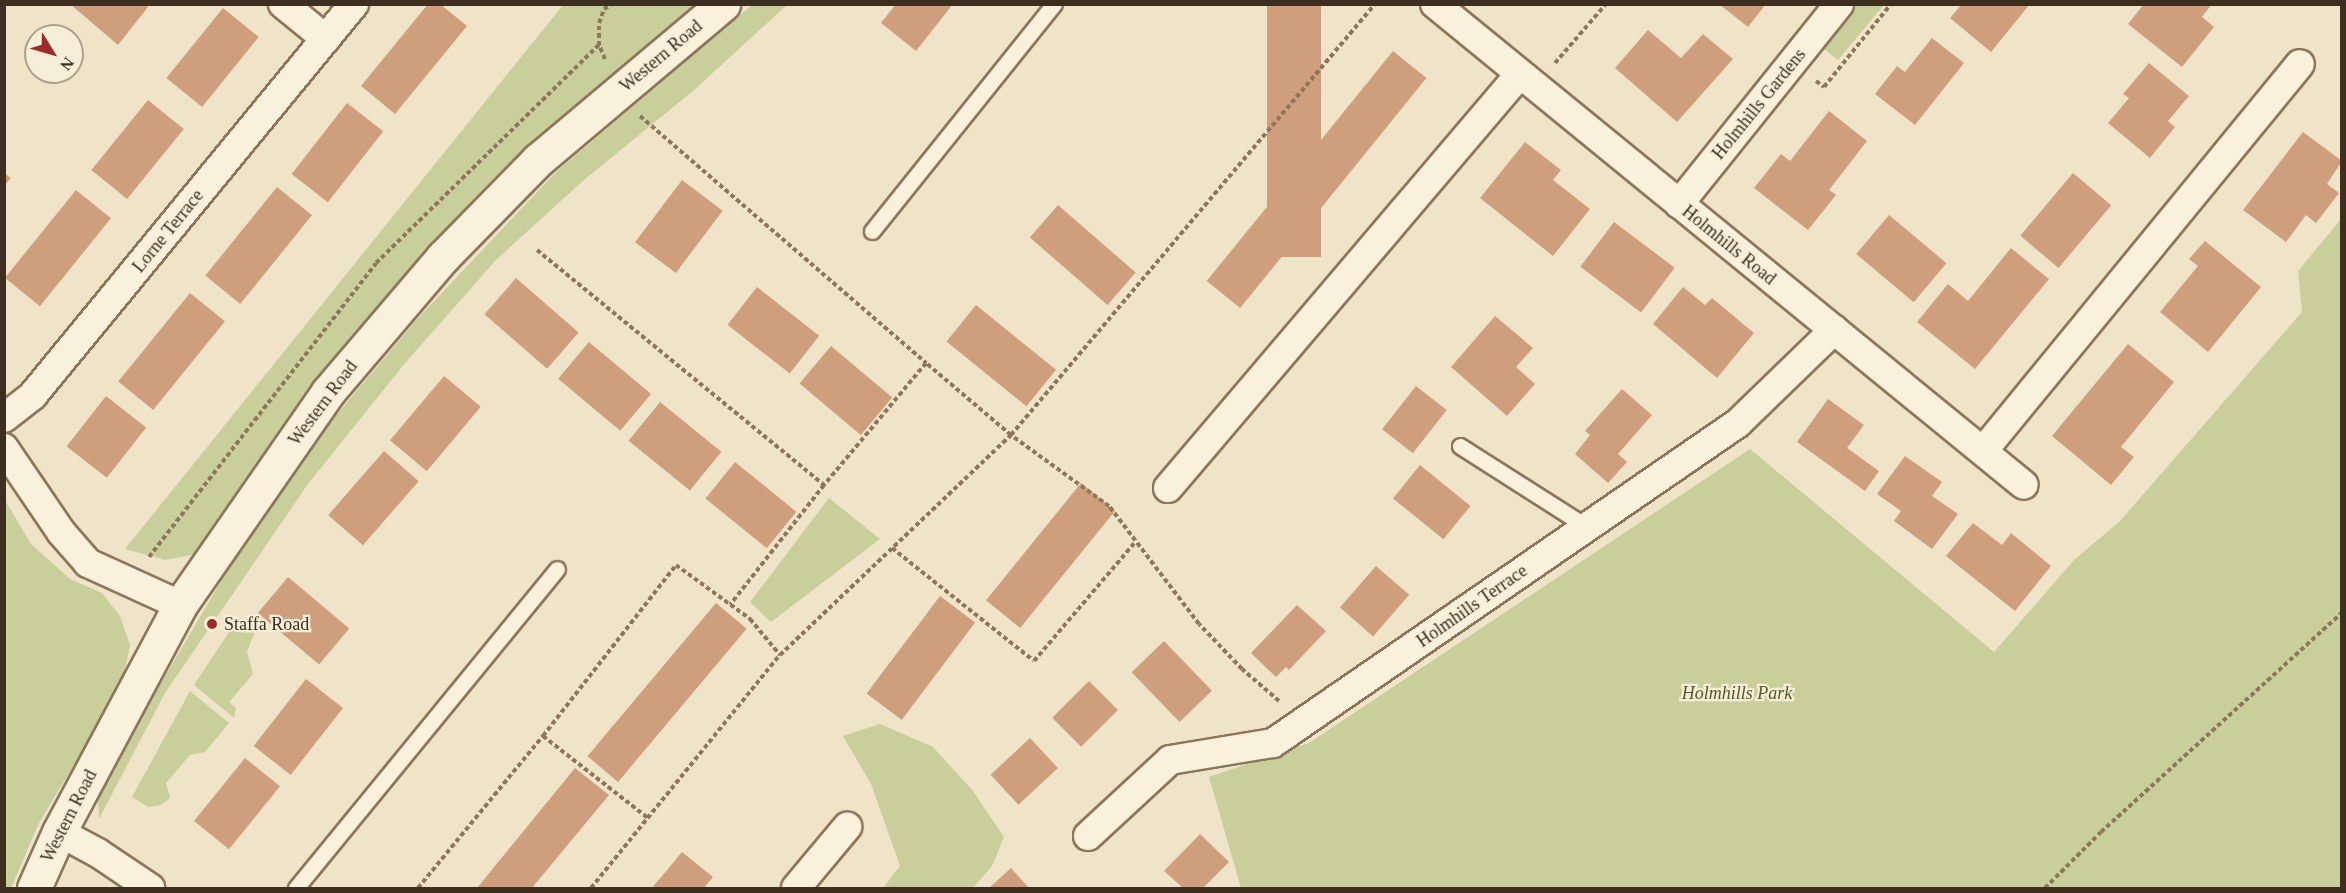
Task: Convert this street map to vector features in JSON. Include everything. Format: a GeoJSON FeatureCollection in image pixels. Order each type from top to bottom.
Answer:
{"type":"FeatureCollection","features":[{"type":"Feature","properties":{"kind":"street"},"geometry":{"type":"LineString","coordinates":[[283,4],[326,39]]}},
{"type":"Feature","properties":{"kind":"street","name":"Lorne Terrace"},"geometry":{"type":"LineString","coordinates":[[4,418],[33,395],[354,4]]}},
{"type":"Feature","properties":{"kind":"street","name":"Western Road"},"geometry":{"type":"LineString","coordinates":[[34,888],[59,832],[180,605],[328,393],[435,266],[538,160],[723,4]]}},
{"type":"Feature","properties":{"kind":"street","name":"Holmhills Road"},"geometry":{"type":"LineString","coordinates":[[1435,4],[2024,485]]}},
{"type":"Feature","properties":{"kind":"street","name":"Holmhills Gardens"},"geometry":{"type":"LineString","coordinates":[[1679,204],[1839,4]]}},
{"type":"Feature","properties":{"kind":"street"},"geometry":{"type":"LineString","coordinates":[[1983,451],[2300,64]]}},
{"type":"Feature","properties":{"kind":"street"},"geometry":{"type":"LineString","coordinates":[[1168,488],[1528,80]]}},
{"type":"Feature","properties":{"kind":"street","name":"Holmhills Terrace"},"geometry":{"type":"LineString","coordinates":[[1088,836],[1170,760],[1273,743],[1738,423],[1834,330]]}},
{"type":"Feature","properties":{"kind":"street"},"geometry":{"type":"LineString","coordinates":[[4,448],[61,532],[88,563],[180,605]]}},
{"type":"Feature","properties":{"kind":"street"},"geometry":{"type":"LineString","coordinates":[[796,888],[847,827]]}},
{"type":"Feature","properties":{"kind":"street"},"geometry":{"type":"LineString","coordinates":[[59,832],[150,888]]}},
{"type":"Feature","properties":{"kind":"lane"},"geometry":{"type":"LineString","coordinates":[[872,231],[1054,4]]}},
{"type":"Feature","properties":{"kind":"lane"},"geometry":{"type":"LineString","coordinates":[[1460,446],[1587,527]]}},
{"type":"Feature","properties":{"kind":"lane"},"geometry":{"type":"LineString","coordinates":[[296,888],[556,569]]}},
{"type":"Feature","properties":{"kind":"path"},"geometry":{"type":"LineString","coordinates":[[612,4],[604,9],[599,23],[599,45],[616,92],[1011,435],[1109,506],[1199,624],[1242,669],[1303,722]]}},
{"type":"Feature","properties":{"kind":"path"},"geometry":{"type":"LineString","coordinates":[[591,888],[780,655],[1011,435],[1375,4]]}},
{"type":"Feature","properties":{"kind":"path"},"geometry":{"type":"LineString","coordinates":[[1528,80],[1606,4]]}},
{"type":"Feature","properties":{"kind":"path"},"geometry":{"type":"LineString","coordinates":[[1792,63],[1824,87],[1891,4]]}},
{"type":"Feature","properties":{"kind":"path"},"geometry":{"type":"LineString","coordinates":[[537,250],[824,485]]}},
{"type":"Feature","properties":{"kind":"path"},"geometry":{"type":"LineString","coordinates":[[730,605],[824,485],[926,363]]}},
{"type":"Feature","properties":{"kind":"path"},"geometry":{"type":"LineString","coordinates":[[892,548],[1034,661],[1136,541]]}},
{"type":"Feature","properties":{"kind":"path"},"geometry":{"type":"LineString","coordinates":[[418,888],[543,736],[676,565],[750,619],[780,655]]}},
{"type":"Feature","properties":{"kind":"path"},"geometry":{"type":"LineString","coordinates":[[2045,888],[2101,832],[2342,613]]}},
{"type":"Feature","properties":{"kind":"path"},"geometry":{"type":"LineString","coordinates":[[543,736],[648,818]]}},
{"type":"Feature","properties":{"kind":"green space"},"geometry":{"type":"Polygon","coordinates":[[[753,4],[787,5],[693,91],[584,180],[496,260],[406,362],[308,484],[165,693],[99,819],[98,798],[141,717],[227,571],[328,425],[419,317],[556,172],[753,4]]]}},
{"type":"Feature","properties":{"kind":"green space"},"geometry":{"type":"Polygon","coordinates":[[[563,5],[700,5],[513,174],[207,552],[165,560],[125,549],[563,5]]]}},
{"type":"Feature","properties":{"kind":"green space"},"geometry":{"type":"Polygon","coordinates":[[[1852,5],[1884,5],[1838,60],[1819,45],[1852,5]]]}},
{"type":"Feature","properties":{"kind":"green space","name":"Holmhills Park"},"geometry":{"type":"Polygon","coordinates":[[[2341,219],[2341,888],[1241,888],[1209,777],[1309,743],[1750,449],[1994,652],[2074,560],[2120,521],[2302,312],[2298,271],[2341,219]]]}},
{"type":"Feature","properties":{"kind":"green space"},"geometry":{"type":"Polygon","coordinates":[[[829,498],[880,539],[771,622],[750,602],[829,498]]]}},
{"type":"Feature","properties":{"kind":"green space"},"geometry":{"type":"Polygon","coordinates":[[[5,500],[31,544],[70,579],[102,593],[120,616],[130,645],[122,685],[39,823],[11,888],[5,888],[5,500]]]}},
{"type":"Feature","properties":{"kind":"green space"},"geometry":{"type":"Polygon","coordinates":[[[239,617],[255,632],[247,652],[253,674],[229,702],[236,708],[234,718],[194,685],[239,617]]]}},
{"type":"Feature","properties":{"kind":"green space"},"geometry":{"type":"Polygon","coordinates":[[[190,691],[229,723],[205,752],[190,755],[166,783],[170,798],[161,805],[148,807],[132,797],[190,691]]]}},
{"type":"Feature","properties":{"kind":"green space"},"geometry":{"type":"Polygon","coordinates":[[[880,724],[933,747],[973,791],[1004,837],[992,866],[973,888],[883,888],[900,866],[871,784],[843,736],[880,724]]]}},
{"type":"Feature","properties":{"kind":"building"},"geometry":{"type":"Polygon","coordinates":[[[70,4],[145,4],[148,7],[118,45],[70,4]]]}},
{"type":"Feature","properties":{"kind":"building"},"geometry":{"type":"Polygon","coordinates":[[[428,4],[440,4],[467,26],[395,114],[361,86],[428,4]]]}},
{"type":"Feature","properties":{"kind":"building"},"geometry":{"type":"Polygon","coordinates":[[[896,4],[953,4],[916,51],[881,23],[896,4]]]}},
{"type":"Feature","properties":{"kind":"building"},"geometry":{"type":"Polygon","coordinates":[[[1267,4],[1321,4],[1321,257],[1267,257],[1267,4]]]}},
{"type":"Feature","properties":{"kind":"building"},"geometry":{"type":"Polygon","coordinates":[[[1719,4],[1766,4],[1748,27],[1719,4]]]}},
{"type":"Feature","properties":{"kind":"building"},"geometry":{"type":"Polygon","coordinates":[[[1962,4],[2030,4],[1991,52],[1950,18],[1962,4]]]}},
{"type":"Feature","properties":{"kind":"building"},"geometry":{"type":"Polygon","coordinates":[[[2144,4],[2212,4],[2202,17],[2214,27],[2182,67],[2128,24],[2144,4]]]}},
{"type":"Feature","properties":{"kind":"building"},"geometry":{"type":"Polygon","coordinates":[[[223,8],[259,37],[202,107],[166,78],[223,8]]]}},
{"type":"Feature","properties":{"kind":"building"},"geometry":{"type":"Polygon","coordinates":[[[1648,30],[1681,58],[1703,34],[1733,59],[1677,122],[1615,68],[1648,30]]]}},
{"type":"Feature","properties":{"kind":"building"},"geometry":{"type":"Polygon","coordinates":[[[1932,38],[1964,63],[1915,125],[1875,94],[1897,66],[1905,72],[1932,38]]]}},
{"type":"Feature","properties":{"kind":"building"},"geometry":{"type":"Polygon","coordinates":[[[1393,51],[1426,78],[1240,308],[1207,281],[1393,51]]]}},
{"type":"Feature","properties":{"kind":"building"},"geometry":{"type":"Polygon","coordinates":[[[2149,63],[2189,96],[2168,121],[2175,127],[2150,158],[2108,123],[2129,98],[2123,94],[2149,63]]]}},
{"type":"Feature","properties":{"kind":"building"},"geometry":{"type":"Polygon","coordinates":[[[148,100],[184,129],[127,199],[91,170],[148,100]]]}},
{"type":"Feature","properties":{"kind":"building"},"geometry":{"type":"Polygon","coordinates":[[[347,103],[383,131],[328,202],[292,174],[347,103]]]}},
{"type":"Feature","properties":{"kind":"building"},"geometry":{"type":"Polygon","coordinates":[[[1829,111],[1867,141],[1829,190],[1836,195],[1808,230],[1754,188],[1781,154],[1790,161],[1829,111]]]}},
{"type":"Feature","properties":{"kind":"building"},"geometry":{"type":"Polygon","coordinates":[[[2303,132],[2342,161],[2327,184],[2339,193],[2316,223],[2306,215],[2286,242],[2243,210],[2303,132]]]}},
{"type":"Feature","properties":{"kind":"building"},"geometry":{"type":"Polygon","coordinates":[[[1525,142],[1561,170],[1553,180],[1590,209],[1553,256],[1480,198],[1525,142]]]}},
{"type":"Feature","properties":{"kind":"building"},"geometry":{"type":"Polygon","coordinates":[[[4,173],[11,178],[4,186],[4,173]]]}},
{"type":"Feature","properties":{"kind":"building"},"geometry":{"type":"Polygon","coordinates":[[[2073,173],[2111,205],[2059,268],[2020,236],[2073,173]]]}},
{"type":"Feature","properties":{"kind":"building"},"geometry":{"type":"Polygon","coordinates":[[[682,180],[723,211],[676,273],[635,242],[682,180]]]}},
{"type":"Feature","properties":{"kind":"building"},"geometry":{"type":"Polygon","coordinates":[[[277,187],[312,215],[240,304],[205,276],[277,187]]]}},
{"type":"Feature","properties":{"kind":"building"},"geometry":{"type":"Polygon","coordinates":[[[76,190],[111,218],[40,306],[5,278],[76,190]]]}},
{"type":"Feature","properties":{"kind":"building"},"geometry":{"type":"Polygon","coordinates":[[[1058,205],[1136,273],[1108,305],[1030,237],[1058,205]]]}},
{"type":"Feature","properties":{"kind":"building"},"geometry":{"type":"Polygon","coordinates":[[[1889,215],[1946,263],[1914,302],[1856,254],[1889,215]]]}},
{"type":"Feature","properties":{"kind":"building"},"geometry":{"type":"Polygon","coordinates":[[[1614,222],[1675,268],[1641,312],[1580,267],[1614,222]]]}},
{"type":"Feature","properties":{"kind":"building"},"geometry":{"type":"Polygon","coordinates":[[[2205,241],[2261,287],[2208,352],[2160,312],[2198,266],[2189,259],[2205,241]]]}},
{"type":"Feature","properties":{"kind":"building"},"geometry":{"type":"Polygon","coordinates":[[[2011,248],[2049,279],[1975,369],[1917,322],[1948,284],[1968,301],[2011,248]]]}},
{"type":"Feature","properties":{"kind":"building"},"geometry":{"type":"Polygon","coordinates":[[[516,278],[579,332],[547,369],[485,314],[516,278]]]}},
{"type":"Feature","properties":{"kind":"building"},"geometry":{"type":"Polygon","coordinates":[[[757,287],[819,336],[790,373],[727,325],[757,287]]]}},
{"type":"Feature","properties":{"kind":"building"},"geometry":{"type":"Polygon","coordinates":[[[1683,287],[1705,305],[1712,298],[1754,333],[1717,378],[1653,324],[1683,287]]]}},
{"type":"Feature","properties":{"kind":"building"},"geometry":{"type":"Polygon","coordinates":[[[190,293],[225,321],[153,410],[118,382],[190,293]]]}},
{"type":"Feature","properties":{"kind":"building"},"geometry":{"type":"Polygon","coordinates":[[[976,305],[1056,370],[1026,406],[946,342],[976,305]]]}},
{"type":"Feature","properties":{"kind":"building"},"geometry":{"type":"Polygon","coordinates":[[[1495,316],[1533,348],[1516,367],[1535,384],[1507,416],[1451,367],[1495,316]]]}},
{"type":"Feature","properties":{"kind":"building"},"geometry":{"type":"Polygon","coordinates":[[[589,342],[651,394],[620,431],[558,379],[589,342]]]}},
{"type":"Feature","properties":{"kind":"building"},"geometry":{"type":"Polygon","coordinates":[[[2128,344],[2174,382],[2121,447],[2134,457],[2111,485],[2052,436],[2128,344]]]}},
{"type":"Feature","properties":{"kind":"building"},"geometry":{"type":"Polygon","coordinates":[[[831,346],[892,397],[861,435],[800,384],[831,346]]]}},
{"type":"Feature","properties":{"kind":"building"},"geometry":{"type":"Polygon","coordinates":[[[444,376],[481,407],[427,471],[390,440],[444,376]]]}},
{"type":"Feature","properties":{"kind":"building"},"geometry":{"type":"Polygon","coordinates":[[[1416,386],[1447,410],[1413,453],[1382,429],[1416,386]]]}},
{"type":"Feature","properties":{"kind":"building"},"geometry":{"type":"Polygon","coordinates":[[[1622,389],[1652,415],[1618,454],[1627,462],[1608,483],[1575,454],[1590,435],[1585,431],[1622,389]]]}},
{"type":"Feature","properties":{"kind":"building"},"geometry":{"type":"Polygon","coordinates":[[[106,396],[146,427],[107,478],[67,446],[106,396]]]}},
{"type":"Feature","properties":{"kind":"building"},"geometry":{"type":"Polygon","coordinates":[[[1828,399],[1864,425],[1847,448],[1879,471],[1865,491],[1797,442],[1828,399]]]}},
{"type":"Feature","properties":{"kind":"building"},"geometry":{"type":"Polygon","coordinates":[[[660,402],[721,452],[690,491],[629,441],[660,402]]]}},
{"type":"Feature","properties":{"kind":"building"},"geometry":{"type":"Polygon","coordinates":[[[384,451],[419,481],[363,545],[328,515],[384,451]]]}},
{"type":"Feature","properties":{"kind":"building"},"geometry":{"type":"Polygon","coordinates":[[[1905,456],[1942,482],[1932,496],[1958,514],[1932,549],[1894,521],[1901,511],[1877,494],[1905,456]]]}},
{"type":"Feature","properties":{"kind":"building"},"geometry":{"type":"Polygon","coordinates":[[[735,462],[796,512],[767,548],[705,499],[735,462]]]}},
{"type":"Feature","properties":{"kind":"building"},"geometry":{"type":"Polygon","coordinates":[[[1420,465],[1471,506],[1443,539],[1393,498],[1420,465]]]}},
{"type":"Feature","properties":{"kind":"building"},"geometry":{"type":"Polygon","coordinates":[[[1081,483],[1115,511],[1020,628],[986,600],[1081,483]]]}},
{"type":"Feature","properties":{"kind":"building"},"geometry":{"type":"Polygon","coordinates":[[[1973,523],[2002,545],[2011,533],[2051,566],[2015,611],[1946,556],[1973,523]]]}},
{"type":"Feature","properties":{"kind":"building"},"geometry":{"type":"Polygon","coordinates":[[[1376,566],[1409,595],[1373,636],[1340,608],[1376,566]]]}},
{"type":"Feature","properties":{"kind":"building"},"geometry":{"type":"Polygon","coordinates":[[[288,577],[349,628],[319,664],[258,613],[288,577]]]}},
{"type":"Feature","properties":{"kind":"building"},"geometry":{"type":"Polygon","coordinates":[[[940,596],[975,622],[902,720],[867,693],[940,596]]]}},
{"type":"Feature","properties":{"kind":"building"},"geometry":{"type":"Polygon","coordinates":[[[716,603],[747,629],[618,782],[587,756],[716,603]]]}},
{"type":"Feature","properties":{"kind":"building"},"geometry":{"type":"Polygon","coordinates":[[[1297,605],[1326,631],[1289,670],[1286,667],[1276,677],[1251,653],[1297,605]]]}},
{"type":"Feature","properties":{"kind":"building"},"geometry":{"type":"Polygon","coordinates":[[[1164,641],[1212,691],[1180,722],[1132,672],[1164,641]]]}},
{"type":"Feature","properties":{"kind":"building"},"geometry":{"type":"Polygon","coordinates":[[[306,679],[343,708],[291,775],[254,746],[306,679]]]}},
{"type":"Feature","properties":{"kind":"building"},"geometry":{"type":"Polygon","coordinates":[[[1089,681],[1118,710],[1081,747],[1052,718],[1089,681]]]}},
{"type":"Feature","properties":{"kind":"building"},"geometry":{"type":"Polygon","coordinates":[[[1030,738],[1058,768],[1018,805],[991,775],[1030,738]]]}},
{"type":"Feature","properties":{"kind":"building"},"geometry":{"type":"Polygon","coordinates":[[[245,758],[280,786],[229,849],[194,821],[245,758]]]}},
{"type":"Feature","properties":{"kind":"building"},"geometry":{"type":"Polygon","coordinates":[[[575,768],[609,795],[532,888],[477,888],[575,768]]]}},
{"type":"Feature","properties":{"kind":"building"},"geometry":{"type":"Polygon","coordinates":[[[1200,834],[1229,862],[1203,888],[1183,888],[1164,871],[1200,834]]]}},
{"type":"Feature","properties":{"kind":"building"},"geometry":{"type":"Polygon","coordinates":[[[682,852],[713,877],[704,888],[652,888],[682,852]]]}},
{"type":"Feature","properties":{"kind":"building"},"geometry":{"type":"Polygon","coordinates":[[[1011,868],[1029,888],[989,888],[1011,868]]]}},
{"type":"Feature","properties":{"kind":"place","name":"Staffa Road"},"geometry":{"type":"Point","coordinates":[212,624]}}]}
